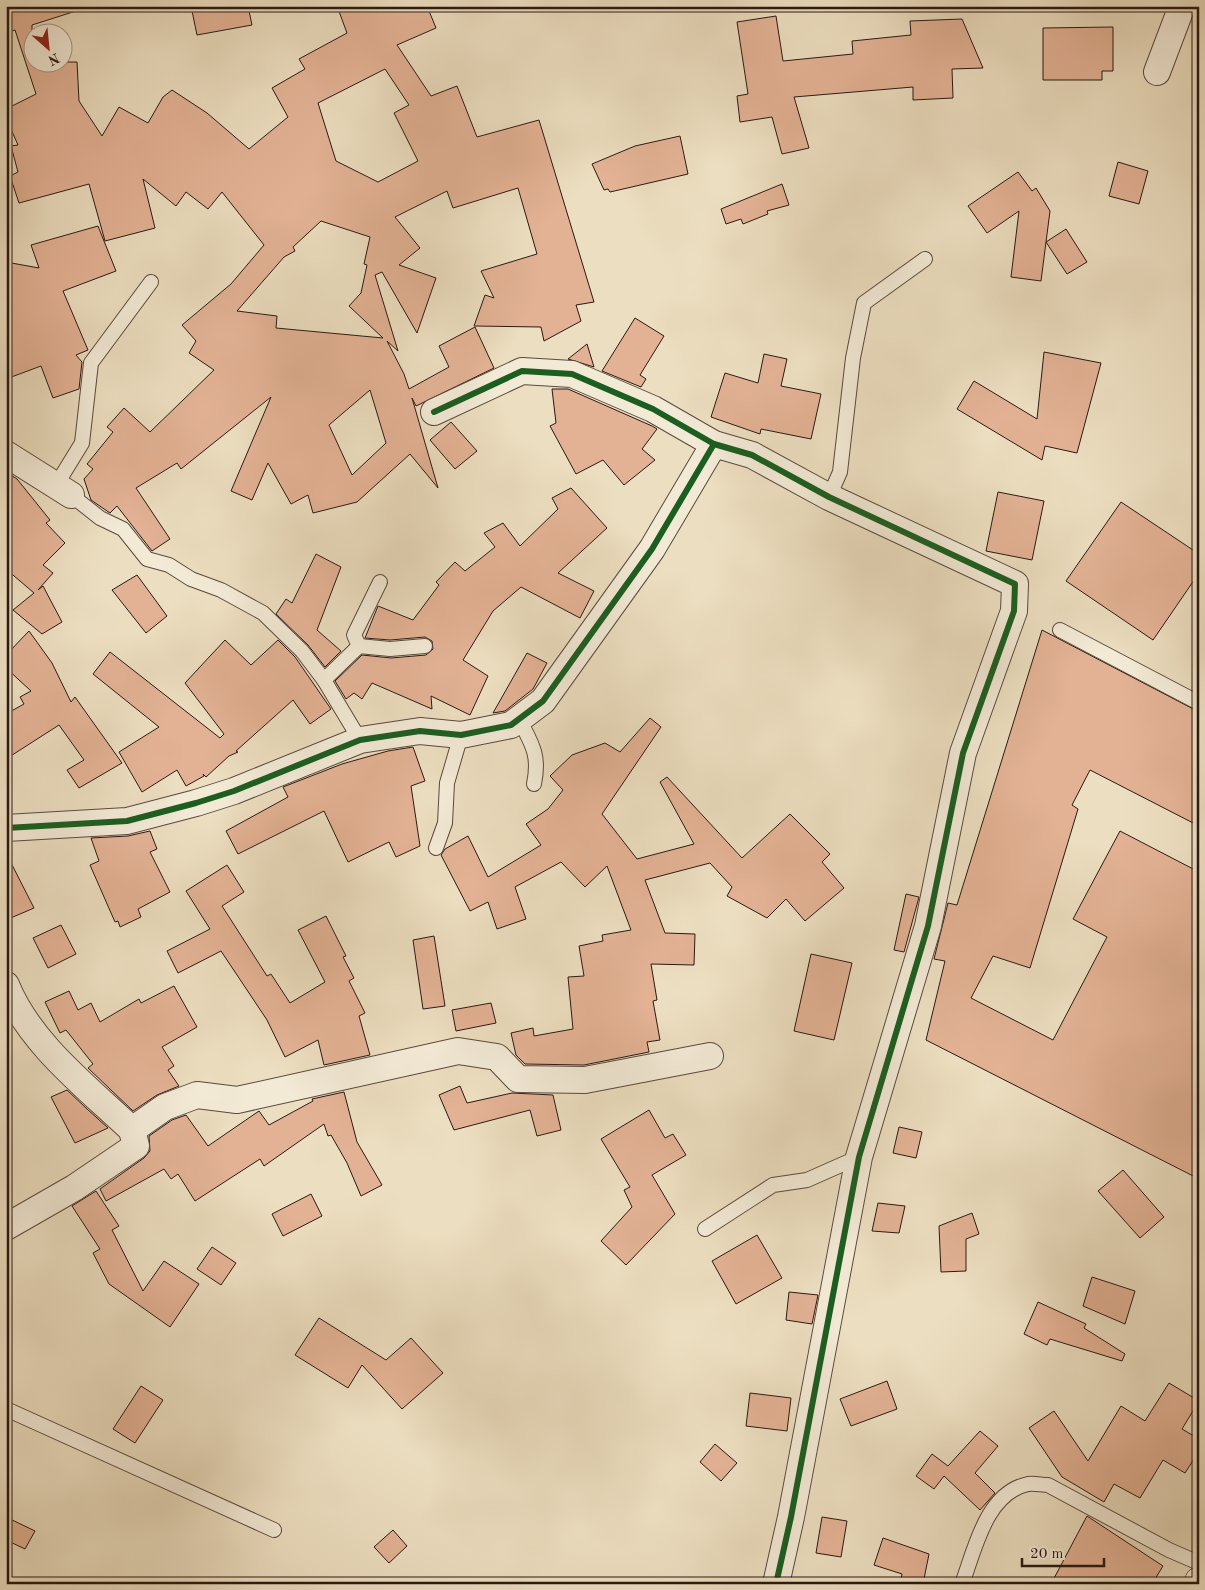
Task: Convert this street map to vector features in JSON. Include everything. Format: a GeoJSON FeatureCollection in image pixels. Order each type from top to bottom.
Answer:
{"type":"FeatureCollection","features":[{"type":"Feature","properties":{"kind":"street"},"geometry":{"type":"LineString","coordinates":[[1157,72],[1182,6]]}},
{"type":"Feature","properties":{"kind":"street"},"geometry":{"type":"LineString","coordinates":[[434,412],[522,371],[572,374],[654,410],[714,444],[752,455],[829,497],[1015,584],[1014,611],[963,753],[928,926],[859,1157],[791,1517],[776,1584]]}},
{"type":"Feature","properties":{"kind":"street"},"geometry":{"type":"LineString","coordinates":[[6,828],[127,821],[234,791],[360,740],[420,731],[461,735],[511,725],[543,701],[652,548],[714,444]]}},
{"type":"Feature","properties":{"kind":"street"},"geometry":{"type":"LineString","coordinates":[[6,454],[63,491]]}},
{"type":"Feature","properties":{"kind":"street"},"geometry":{"type":"LineString","coordinates":[[6,985],[14,1005],[47,1047],[132,1130],[136,1146],[74,1188],[6,1227]]}},
{"type":"Feature","properties":{"kind":"street"},"geometry":{"type":"LineString","coordinates":[[132,1130],[165,1107],[198,1095],[237,1100],[458,1051],[497,1057],[518,1079],[585,1080],[710,1056]]}},
{"type":"Feature","properties":{"kind":"lane"},"geometry":{"type":"LineString","coordinates":[[829,497],[840,472],[853,358],[864,303],[925,259]]}},
{"type":"Feature","properties":{"kind":"lane"},"geometry":{"type":"LineString","coordinates":[[151,282],[91,364],[82,443],[63,491],[100,518],[123,529],[147,560],[170,565],[191,579],[221,590],[263,613],[302,651],[324,680],[360,740]]}},
{"type":"Feature","properties":{"kind":"lane"},"geometry":{"type":"LineString","coordinates":[[359,646],[354,635],[380,582]]}},
{"type":"Feature","properties":{"kind":"lane"},"geometry":{"type":"LineString","coordinates":[[1060,630],[1199,703]]}},
{"type":"Feature","properties":{"kind":"lane"},"geometry":{"type":"LineString","coordinates":[[324,680],[359,646],[390,648],[425,646]]}},
{"type":"Feature","properties":{"kind":"lane"},"geometry":{"type":"LineString","coordinates":[[519,719],[535,752],[538,766],[534,784]]}},
{"type":"Feature","properties":{"kind":"lane"},"geometry":{"type":"LineString","coordinates":[[436,848],[445,823],[447,783],[461,735]]}},
{"type":"Feature","properties":{"kind":"lane"},"geometry":{"type":"LineString","coordinates":[[705,1229],[773,1185],[806,1180],[859,1157]]}},
{"type":"Feature","properties":{"kind":"lane"},"geometry":{"type":"LineString","coordinates":[[6,1410],[274,1530]]}},
{"type":"Feature","properties":{"kind":"lane"},"geometry":{"type":"LineString","coordinates":[[962,1584],[987,1518],[1007,1494],[1029,1484],[1048,1485],[1169,1550],[1199,1563]]}},
{"type":"Feature","properties":{"kind":"building"},"geometry":{"type":"Polygon","coordinates":[[[6,6],[75,6],[76,11],[41,22],[22,22],[22,51],[15,30],[6,33],[6,6]]]}},
{"type":"Feature","properties":{"kind":"building"},"geometry":{"type":"Polygon","coordinates":[[[191,6],[248,6],[252,25],[197,35],[191,6]]]}},
{"type":"Feature","properties":{"kind":"building"},"geometry":{"type":"Polygon","coordinates":[[[337,6],[427,6],[436,28],[397,45],[431,96],[457,86],[477,137],[539,120],[594,302],[576,305],[581,321],[544,341],[541,327],[474,326],[485,295],[494,298],[481,271],[537,254],[518,188],[453,208],[447,191],[395,217],[420,248],[399,265],[436,278],[417,333],[382,272],[375,275],[398,351],[387,341],[404,374],[409,389],[449,367],[439,346],[475,327],[494,368],[416,406],[412,398],[438,488],[410,454],[357,502],[313,513],[308,495],[291,504],[268,463],[252,500],[231,491],[271,397],[181,469],[177,463],[136,488],[170,539],[152,551],[117,506],[110,513],[91,500],[84,479],[93,469],[87,464],[113,432],[107,427],[124,408],[150,432],[214,370],[189,353],[196,341],[182,325],[231,284],[264,245],[222,192],[208,209],[186,192],[176,206],[143,179],[155,228],[105,241],[89,184],[19,203],[10,176],[18,172],[11,146],[18,145],[6,118],[6,109],[36,94],[29,72],[72,72],[72,62],[77,62],[79,101],[102,136],[119,107],[148,123],[163,97],[172,90],[207,113],[249,149],[288,117],[272,88],[305,69],[299,59],[347,33],[337,6]],[[385,69],[318,103],[336,161],[378,182],[418,161],[394,113],[409,105],[385,69]],[[321,221],[293,247],[295,251],[284,257],[237,311],[277,316],[276,328],[383,338],[349,306],[361,293],[367,265],[364,264],[370,237],[321,221]],[[370,390],[329,425],[352,475],[386,443],[370,390]]]}},
{"type":"Feature","properties":{"kind":"building"},"geometry":{"type":"Polygon","coordinates":[[[776,16],[783,61],[853,54],[852,41],[911,35],[910,21],[962,19],[983,68],[952,69],[953,98],[913,100],[913,87],[794,97],[809,148],[782,154],[772,117],[740,122],[737,96],[748,94],[737,22],[776,16]]]}},
{"type":"Feature","properties":{"kind":"building"},"geometry":{"type":"Polygon","coordinates":[[[1113,27],[1113,71],[1102,71],[1102,80],[1043,80],[1043,28],[1113,27]]]}},
{"type":"Feature","properties":{"kind":"building"},"geometry":{"type":"Polygon","coordinates":[[[680,136],[688,174],[610,192],[608,189],[604,190],[592,164],[635,146],[680,136]]]}},
{"type":"Feature","properties":{"kind":"building"},"geometry":{"type":"Polygon","coordinates":[[[1118,162],[1148,171],[1139,204],[1109,196],[1118,162]]]}},
{"type":"Feature","properties":{"kind":"building"},"geometry":{"type":"Polygon","coordinates":[[[1018,172],[1032,191],[1036,188],[1050,211],[1041,281],[1011,277],[1019,211],[987,233],[968,206],[1018,172]]]}},
{"type":"Feature","properties":{"kind":"building"},"geometry":{"type":"Polygon","coordinates":[[[782,184],[789,205],[767,211],[768,214],[743,224],[741,219],[726,224],[721,209],[782,184]]]}},
{"type":"Feature","properties":{"kind":"building"},"geometry":{"type":"Polygon","coordinates":[[[98,226],[116,271],[63,291],[88,350],[76,355],[82,362],[79,389],[53,398],[41,366],[6,379],[6,262],[39,268],[31,245],[98,226]]]}},
{"type":"Feature","properties":{"kind":"building"},"geometry":{"type":"Polygon","coordinates":[[[1066,229],[1087,262],[1067,274],[1046,242],[1066,229]]]}},
{"type":"Feature","properties":{"kind":"building"},"geometry":{"type":"Polygon","coordinates":[[[635,318],[664,336],[640,375],[646,379],[641,387],[602,371],[635,318]]]}},
{"type":"Feature","properties":{"kind":"building"},"geometry":{"type":"Polygon","coordinates":[[[587,344],[594,367],[568,359],[587,344]]]}},
{"type":"Feature","properties":{"kind":"building"},"geometry":{"type":"Polygon","coordinates":[[[1044,352],[1101,363],[1077,453],[1045,446],[1042,460],[957,409],[974,381],[1037,419],[1044,352]]]}},
{"type":"Feature","properties":{"kind":"building"},"geometry":{"type":"Polygon","coordinates":[[[764,354],[787,359],[781,386],[821,394],[811,439],[761,429],[760,434],[711,417],[725,373],[758,383],[764,354]]]}},
{"type":"Feature","properties":{"kind":"building"},"geometry":{"type":"Polygon","coordinates":[[[552,389],[568,389],[657,429],[642,449],[655,460],[624,485],[603,460],[576,474],[550,426],[556,423],[552,389]]]}},
{"type":"Feature","properties":{"kind":"building"},"geometry":{"type":"Polygon","coordinates":[[[451,422],[477,451],[455,469],[430,440],[451,422]]]}},
{"type":"Feature","properties":{"kind":"building"},"geometry":{"type":"Polygon","coordinates":[[[6,472],[17,479],[50,520],[46,523],[65,543],[43,565],[53,573],[38,590],[43,586],[62,622],[42,634],[13,610],[34,593],[6,569],[6,472]]]}},
{"type":"Feature","properties":{"kind":"building"},"geometry":{"type":"Polygon","coordinates":[[[571,488],[607,528],[558,573],[594,591],[580,618],[521,587],[493,611],[463,660],[488,676],[470,715],[431,696],[432,709],[372,683],[362,699],[354,693],[346,699],[335,681],[362,655],[391,658],[426,655],[433,649],[432,641],[425,637],[390,640],[365,638],[378,606],[413,620],[439,585],[436,582],[455,562],[465,571],[495,547],[484,533],[503,523],[520,546],[558,509],[552,498],[571,488]]]}},
{"type":"Feature","properties":{"kind":"building"},"geometry":{"type":"Polygon","coordinates":[[[998,492],[1044,501],[1032,560],[986,551],[998,492]]]}},
{"type":"Feature","properties":{"kind":"building"},"geometry":{"type":"Polygon","coordinates":[[[1121,502],[1199,554],[1199,573],[1153,640],[1066,581],[1121,502]]]}},
{"type":"Feature","properties":{"kind":"building"},"geometry":{"type":"Polygon","coordinates":[[[316,554],[341,567],[317,630],[341,651],[325,667],[308,645],[276,614],[286,599],[292,603],[316,554]]]}},
{"type":"Feature","properties":{"kind":"building"},"geometry":{"type":"Polygon","coordinates":[[[137,575],[167,616],[146,633],[112,590],[137,575]]]}},
{"type":"Feature","properties":{"kind":"building"},"geometry":{"type":"Polygon","coordinates":[[[1042,630],[1199,712],[1199,826],[1090,770],[1072,805],[1078,809],[1030,968],[993,956],[971,998],[1053,1040],[1107,937],[1073,919],[1120,831],[1199,872],[1199,1179],[926,1040],[945,961],[934,959],[948,903],[957,905],[1042,630]]]}},
{"type":"Feature","properties":{"kind":"building"},"geometry":{"type":"Polygon","coordinates":[[[29,631],[52,663],[71,702],[75,697],[122,763],[79,788],[67,770],[84,760],[59,725],[6,759],[6,714],[24,704],[20,697],[31,691],[6,668],[6,655],[29,631]]]}},
{"type":"Feature","properties":{"kind":"building"},"geometry":{"type":"Polygon","coordinates":[[[225,640],[251,665],[278,640],[295,657],[331,709],[310,724],[293,700],[236,751],[238,752],[229,756],[206,777],[203,774],[204,776],[186,786],[177,770],[142,792],[119,752],[159,727],[93,674],[110,652],[220,738],[224,734],[185,683],[225,640]]]}},
{"type":"Feature","properties":{"kind":"building"},"geometry":{"type":"Polygon","coordinates":[[[527,653],[547,663],[533,689],[505,711],[493,713],[527,653]]]}},
{"type":"Feature","properties":{"kind":"building"},"geometry":{"type":"Polygon","coordinates":[[[650,718],[661,727],[602,814],[637,859],[694,844],[660,782],[667,777],[742,858],[790,814],[830,854],[822,862],[844,888],[805,921],[786,899],[767,918],[727,896],[732,887],[710,863],[645,880],[665,933],[695,934],[694,965],[651,964],[657,1000],[653,1001],[660,1040],[647,1042],[649,1052],[584,1065],[525,1064],[516,1055],[511,1033],[533,1028],[534,1036],[573,1029],[568,977],[584,976],[579,946],[603,941],[602,935],[631,930],[607,866],[585,887],[561,862],[515,887],[526,919],[497,929],[488,902],[470,911],[441,855],[445,849],[468,836],[488,877],[541,845],[526,824],[548,809],[563,790],[550,776],[572,755],[605,743],[620,752],[650,718]]]}},
{"type":"Feature","properties":{"kind":"building"},"geometry":{"type":"Polygon","coordinates":[[[413,747],[425,781],[411,786],[420,846],[396,857],[389,842],[348,862],[324,811],[238,854],[226,831],[288,797],[283,787],[342,764],[388,751],[413,747]]]}},
{"type":"Feature","properties":{"kind":"building"},"geometry":{"type":"Polygon","coordinates":[[[150,831],[157,849],[150,852],[170,892],[138,909],[141,917],[120,927],[118,921],[115,922],[90,865],[99,861],[91,838],[128,836],[150,831]]]}},
{"type":"Feature","properties":{"kind":"building"},"geometry":{"type":"Polygon","coordinates":[[[6,853],[34,908],[6,920],[6,853]]]}},
{"type":"Feature","properties":{"kind":"building"},"geometry":{"type":"Polygon","coordinates":[[[227,865],[244,892],[222,906],[267,976],[271,974],[290,1003],[325,982],[298,930],[326,916],[346,956],[343,957],[354,978],[349,981],[365,1013],[359,1016],[370,1055],[324,1065],[318,1040],[285,1057],[267,1020],[221,951],[178,973],[167,951],[210,929],[186,891],[227,865]]]}},
{"type":"Feature","properties":{"kind":"building"},"geometry":{"type":"Polygon","coordinates":[[[906,894],[919,897],[904,952],[894,950],[906,894]]]}},
{"type":"Feature","properties":{"kind":"building"},"geometry":{"type":"Polygon","coordinates":[[[61,925],[76,954],[48,968],[33,938],[61,925]]]}},
{"type":"Feature","properties":{"kind":"building"},"geometry":{"type":"Polygon","coordinates":[[[434,936],[445,1006],[423,1009],[413,940],[434,936]]]}},
{"type":"Feature","properties":{"kind":"building"},"geometry":{"type":"Polygon","coordinates":[[[811,954],[852,963],[834,1040],[794,1031],[811,954]]]}},
{"type":"Feature","properties":{"kind":"building"},"geometry":{"type":"Polygon","coordinates":[[[174,986],[197,1027],[162,1047],[174,1066],[168,1070],[179,1086],[157,1095],[133,1111],[88,1068],[93,1064],[66,1030],[60,1033],[45,1002],[69,991],[78,1010],[91,1003],[100,1022],[139,999],[141,1003],[174,986]]]}},
{"type":"Feature","properties":{"kind":"building"},"geometry":{"type":"Polygon","coordinates":[[[491,1003],[496,1023],[456,1031],[452,1010],[491,1003]]]}},
{"type":"Feature","properties":{"kind":"building"},"geometry":{"type":"Polygon","coordinates":[[[460,1086],[467,1103],[512,1093],[553,1095],[561,1130],[537,1136],[530,1110],[454,1130],[439,1095],[460,1086]]]}},
{"type":"Feature","properties":{"kind":"building"},"geometry":{"type":"Polygon","coordinates":[[[67,1090],[108,1128],[75,1143],[51,1097],[67,1090]]]}},
{"type":"Feature","properties":{"kind":"building"},"geometry":{"type":"Polygon","coordinates":[[[344,1092],[357,1142],[382,1185],[361,1196],[347,1163],[331,1135],[328,1136],[324,1124],[264,1166],[260,1159],[195,1201],[178,1174],[171,1179],[164,1169],[106,1201],[100,1189],[144,1158],[150,1151],[149,1136],[172,1120],[186,1115],[208,1146],[259,1111],[269,1125],[313,1101],[312,1099],[344,1092]]]}},
{"type":"Feature","properties":{"kind":"building"},"geometry":{"type":"Polygon","coordinates":[[[649,1110],[665,1138],[673,1134],[686,1155],[652,1175],[675,1214],[626,1265],[601,1241],[632,1207],[624,1190],[630,1187],[601,1139],[649,1110]]]}},
{"type":"Feature","properties":{"kind":"building"},"geometry":{"type":"Polygon","coordinates":[[[899,1127],[922,1132],[916,1158],[893,1153],[899,1127]]]}},
{"type":"Feature","properties":{"kind":"building"},"geometry":{"type":"Polygon","coordinates":[[[1123,1170],[1164,1217],[1140,1238],[1098,1191],[1123,1170]]]}},
{"type":"Feature","properties":{"kind":"building"},"geometry":{"type":"Polygon","coordinates":[[[96,1191],[119,1226],[112,1230],[143,1291],[164,1261],[199,1284],[170,1327],[109,1284],[93,1253],[100,1249],[72,1206],[96,1191]]]}},
{"type":"Feature","properties":{"kind":"building"},"geometry":{"type":"Polygon","coordinates":[[[311,1194],[322,1216],[283,1236],[272,1214],[311,1194]]]}},
{"type":"Feature","properties":{"kind":"building"},"geometry":{"type":"Polygon","coordinates":[[[878,1203],[905,1206],[899,1233],[872,1231],[878,1203]]]}},
{"type":"Feature","properties":{"kind":"building"},"geometry":{"type":"Polygon","coordinates":[[[972,1213],[979,1234],[966,1239],[966,1271],[941,1272],[939,1226],[972,1213]]]}},
{"type":"Feature","properties":{"kind":"building"},"geometry":{"type":"Polygon","coordinates":[[[757,1235],[782,1278],[736,1304],[712,1261],[757,1235]]]}},
{"type":"Feature","properties":{"kind":"building"},"geometry":{"type":"Polygon","coordinates":[[[212,1247],[236,1263],[221,1285],[197,1269],[212,1247]]]}},
{"type":"Feature","properties":{"kind":"building"},"geometry":{"type":"Polygon","coordinates":[[[1092,1277],[1135,1291],[1125,1324],[1083,1306],[1092,1277]]]}},
{"type":"Feature","properties":{"kind":"building"},"geometry":{"type":"Polygon","coordinates":[[[789,1292],[818,1295],[812,1324],[786,1320],[789,1292]]]}},
{"type":"Feature","properties":{"kind":"building"},"geometry":{"type":"Polygon","coordinates":[[[1038,1302],[1086,1324],[1084,1328],[1125,1354],[1122,1361],[1050,1339],[1047,1345],[1024,1334],[1038,1302]]]}},
{"type":"Feature","properties":{"kind":"building"},"geometry":{"type":"Polygon","coordinates":[[[319,1318],[386,1360],[411,1338],[443,1373],[402,1409],[362,1365],[348,1388],[295,1355],[319,1318]]]}},
{"type":"Feature","properties":{"kind":"building"},"geometry":{"type":"Polygon","coordinates":[[[887,1381],[897,1409],[851,1426],[840,1399],[887,1381]]]}},
{"type":"Feature","properties":{"kind":"building"},"geometry":{"type":"Polygon","coordinates":[[[1169,1383],[1199,1401],[1182,1429],[1199,1439],[1199,1451],[1185,1473],[1163,1460],[1140,1498],[1114,1484],[1104,1502],[1062,1477],[1029,1428],[1054,1411],[1088,1461],[1121,1406],[1145,1421],[1169,1383]]]}},
{"type":"Feature","properties":{"kind":"building"},"geometry":{"type":"Polygon","coordinates":[[[141,1386],[163,1400],[135,1443],[113,1429],[141,1386]]]}},
{"type":"Feature","properties":{"kind":"building"},"geometry":{"type":"Polygon","coordinates":[[[750,1393],[791,1398],[787,1431],[746,1426],[750,1393]]]}},
{"type":"Feature","properties":{"kind":"building"},"geometry":{"type":"Polygon","coordinates":[[[980,1431],[998,1446],[975,1473],[995,1493],[980,1510],[944,1476],[934,1489],[916,1476],[932,1454],[948,1466],[980,1431]]]}},
{"type":"Feature","properties":{"kind":"building"},"geometry":{"type":"Polygon","coordinates":[[[715,1444],[737,1463],[721,1481],[700,1462],[715,1444]]]}},
{"type":"Feature","properties":{"kind":"building"},"geometry":{"type":"Polygon","coordinates":[[[1087,1516],[1163,1566],[1152,1584],[1051,1584],[1087,1516]]]}},
{"type":"Feature","properties":{"kind":"building"},"geometry":{"type":"Polygon","coordinates":[[[6,1517],[35,1531],[25,1549],[6,1540],[6,1517]]]}},
{"type":"Feature","properties":{"kind":"building"},"geometry":{"type":"Polygon","coordinates":[[[822,1517],[847,1521],[841,1557],[816,1553],[822,1517]]]}},
{"type":"Feature","properties":{"kind":"building"},"geometry":{"type":"Polygon","coordinates":[[[393,1530],[407,1546],[389,1563],[374,1547],[393,1530]]]}},
{"type":"Feature","properties":{"kind":"building"},"geometry":{"type":"Polygon","coordinates":[[[883,1538],[929,1554],[923,1584],[900,1584],[902,1574],[874,1565],[883,1538]]]}},
{"type":"Feature","properties":{"kind":"cycle path"},"geometry":{"type":"LineString","coordinates":[[434,412],[522,371],[572,374],[653,409],[714,444],[752,455],[829,497],[1015,584],[1014,611],[963,753],[928,926],[859,1157],[791,1517],[776,1584]]}},
{"type":"Feature","properties":{"kind":"cycle path"},"geometry":{"type":"LineString","coordinates":[[6,828],[127,821],[234,791],[360,740],[420,731],[461,735],[511,725],[543,701],[652,549],[714,444]]}}]}
